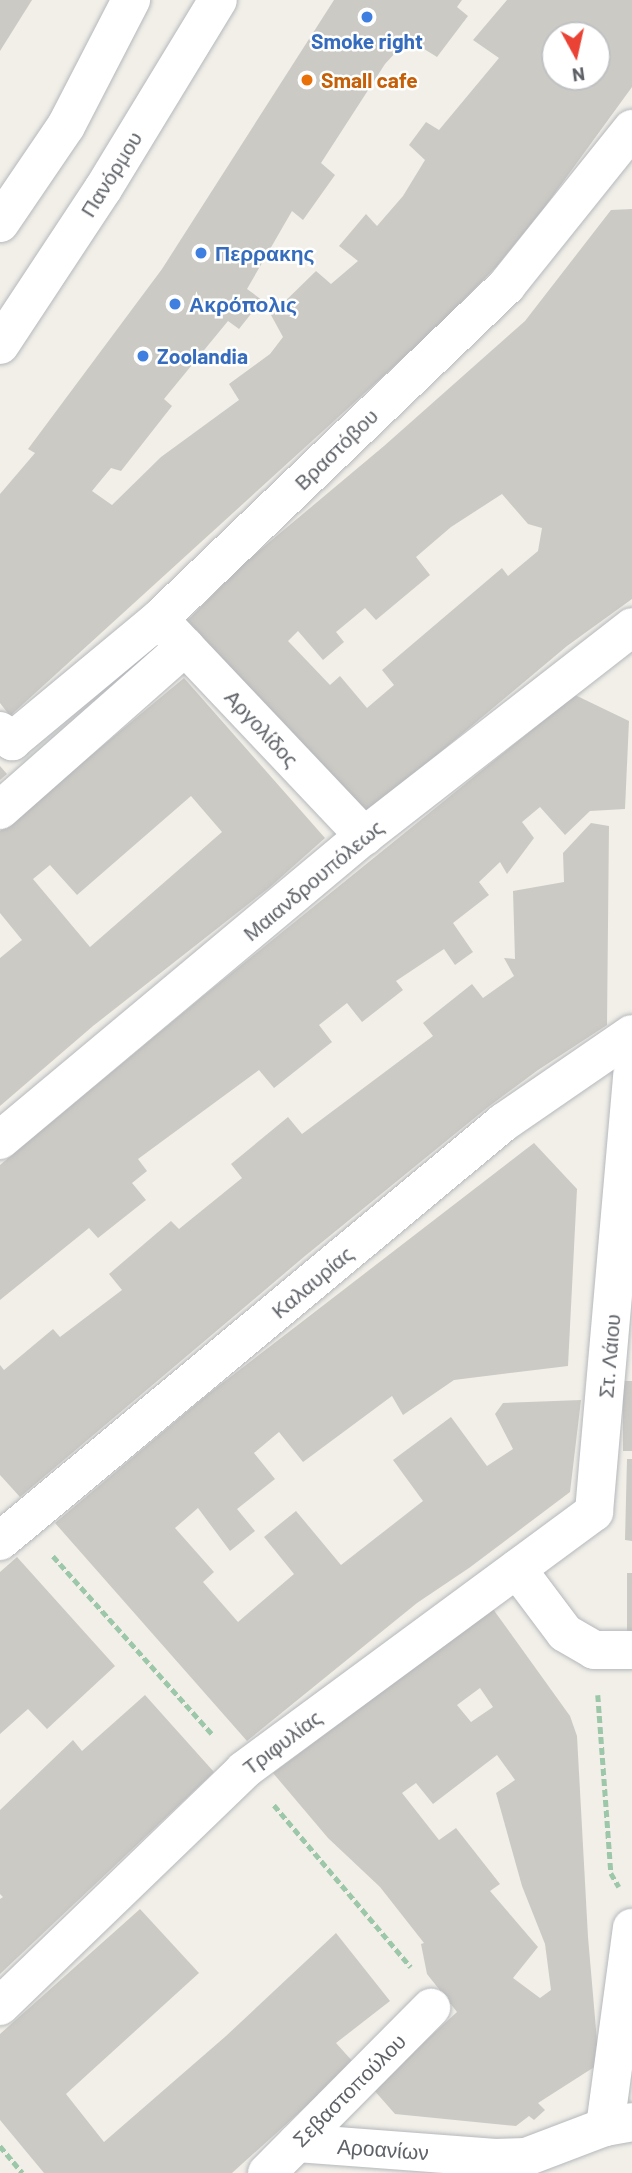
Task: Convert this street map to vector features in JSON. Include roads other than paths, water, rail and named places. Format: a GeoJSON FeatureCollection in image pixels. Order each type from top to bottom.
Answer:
{"type":"FeatureCollection","features":[{"type":"Feature","properties":{"kind":"street"},"geometry":{"type":"LineString","coordinates":[[0,223],[66,126],[131,0]]}},
{"type":"Feature","properties":{"kind":"street","name":"Πανόρμου"},"geometry":{"type":"LineString","coordinates":[[0,345],[103,189],[218,0]]}},
{"type":"Feature","properties":{"kind":"street","name":"Βραστόβου"},"geometry":{"type":"LineString","coordinates":[[6,736],[159,619],[507,285],[632,129]]}},
{"type":"Feature","properties":{"kind":"street","name":"Αργολίδος"},"geometry":{"type":"LineString","coordinates":[[159,619],[364,836]]}},
{"type":"Feature","properties":{"kind":"street","name":"Μαιανδρουπόλεως"},"geometry":{"type":"LineString","coordinates":[[0,1140],[364,836],[632,627]]}},
{"type":"Feature","properties":{"kind":"street"},"geometry":{"type":"LineString","coordinates":[[0,810],[185,646]]}},
{"type":"Feature","properties":{"kind":"street","name":"Καλαυρίας"},"geometry":{"type":"LineString","coordinates":[[0,1541],[505,1122],[632,1034]]}},
{"type":"Feature","properties":{"kind":"street","name":"Στ. Λάιου"},"geometry":{"type":"LineString","coordinates":[[594,1512],[621,1346],[632,1074]]}},
{"type":"Feature","properties":{"kind":"street","name":"Τριφυλίας"},"geometry":{"type":"LineString","coordinates":[[0,2006],[244,1770],[594,1512]]}},
{"type":"Feature","properties":{"kind":"street"},"geometry":{"type":"LineString","coordinates":[[517,1569],[565,1633],[594,1650],[632,1650]]}},
{"type":"Feature","properties":{"kind":"street"},"geometry":{"type":"LineString","coordinates":[[619,2124],[629,1912]]}},
{"type":"Feature","properties":{"kind":"street","name":"Σεβαστοπούλου"},"geometry":{"type":"LineString","coordinates":[[268,2173],[431,2008]]}},
{"type":"Feature","properties":{"kind":"street","name":"Αροανίων"},"geometry":{"type":"LineString","coordinates":[[297,2143],[495,2158],[526,2157],[619,2124]]}},
{"type":"Feature","properties":{"kind":"place","name":"Smoke right"},"geometry":{"type":"Point","coordinates":[367,17]}},
{"type":"Feature","properties":{"kind":"place","name":"Small cafe"},"geometry":{"type":"Point","coordinates":[307,80]}},
{"type":"Feature","properties":{"kind":"place","name":"Περρακης"},"geometry":{"type":"Point","coordinates":[201,253]}},
{"type":"Feature","properties":{"kind":"place","name":"Ακρόπολις"},"geometry":{"type":"Point","coordinates":[175,304]}},
{"type":"Feature","properties":{"kind":"place","name":"Zoolandia"},"geometry":{"type":"Point","coordinates":[143,356]}}]}
